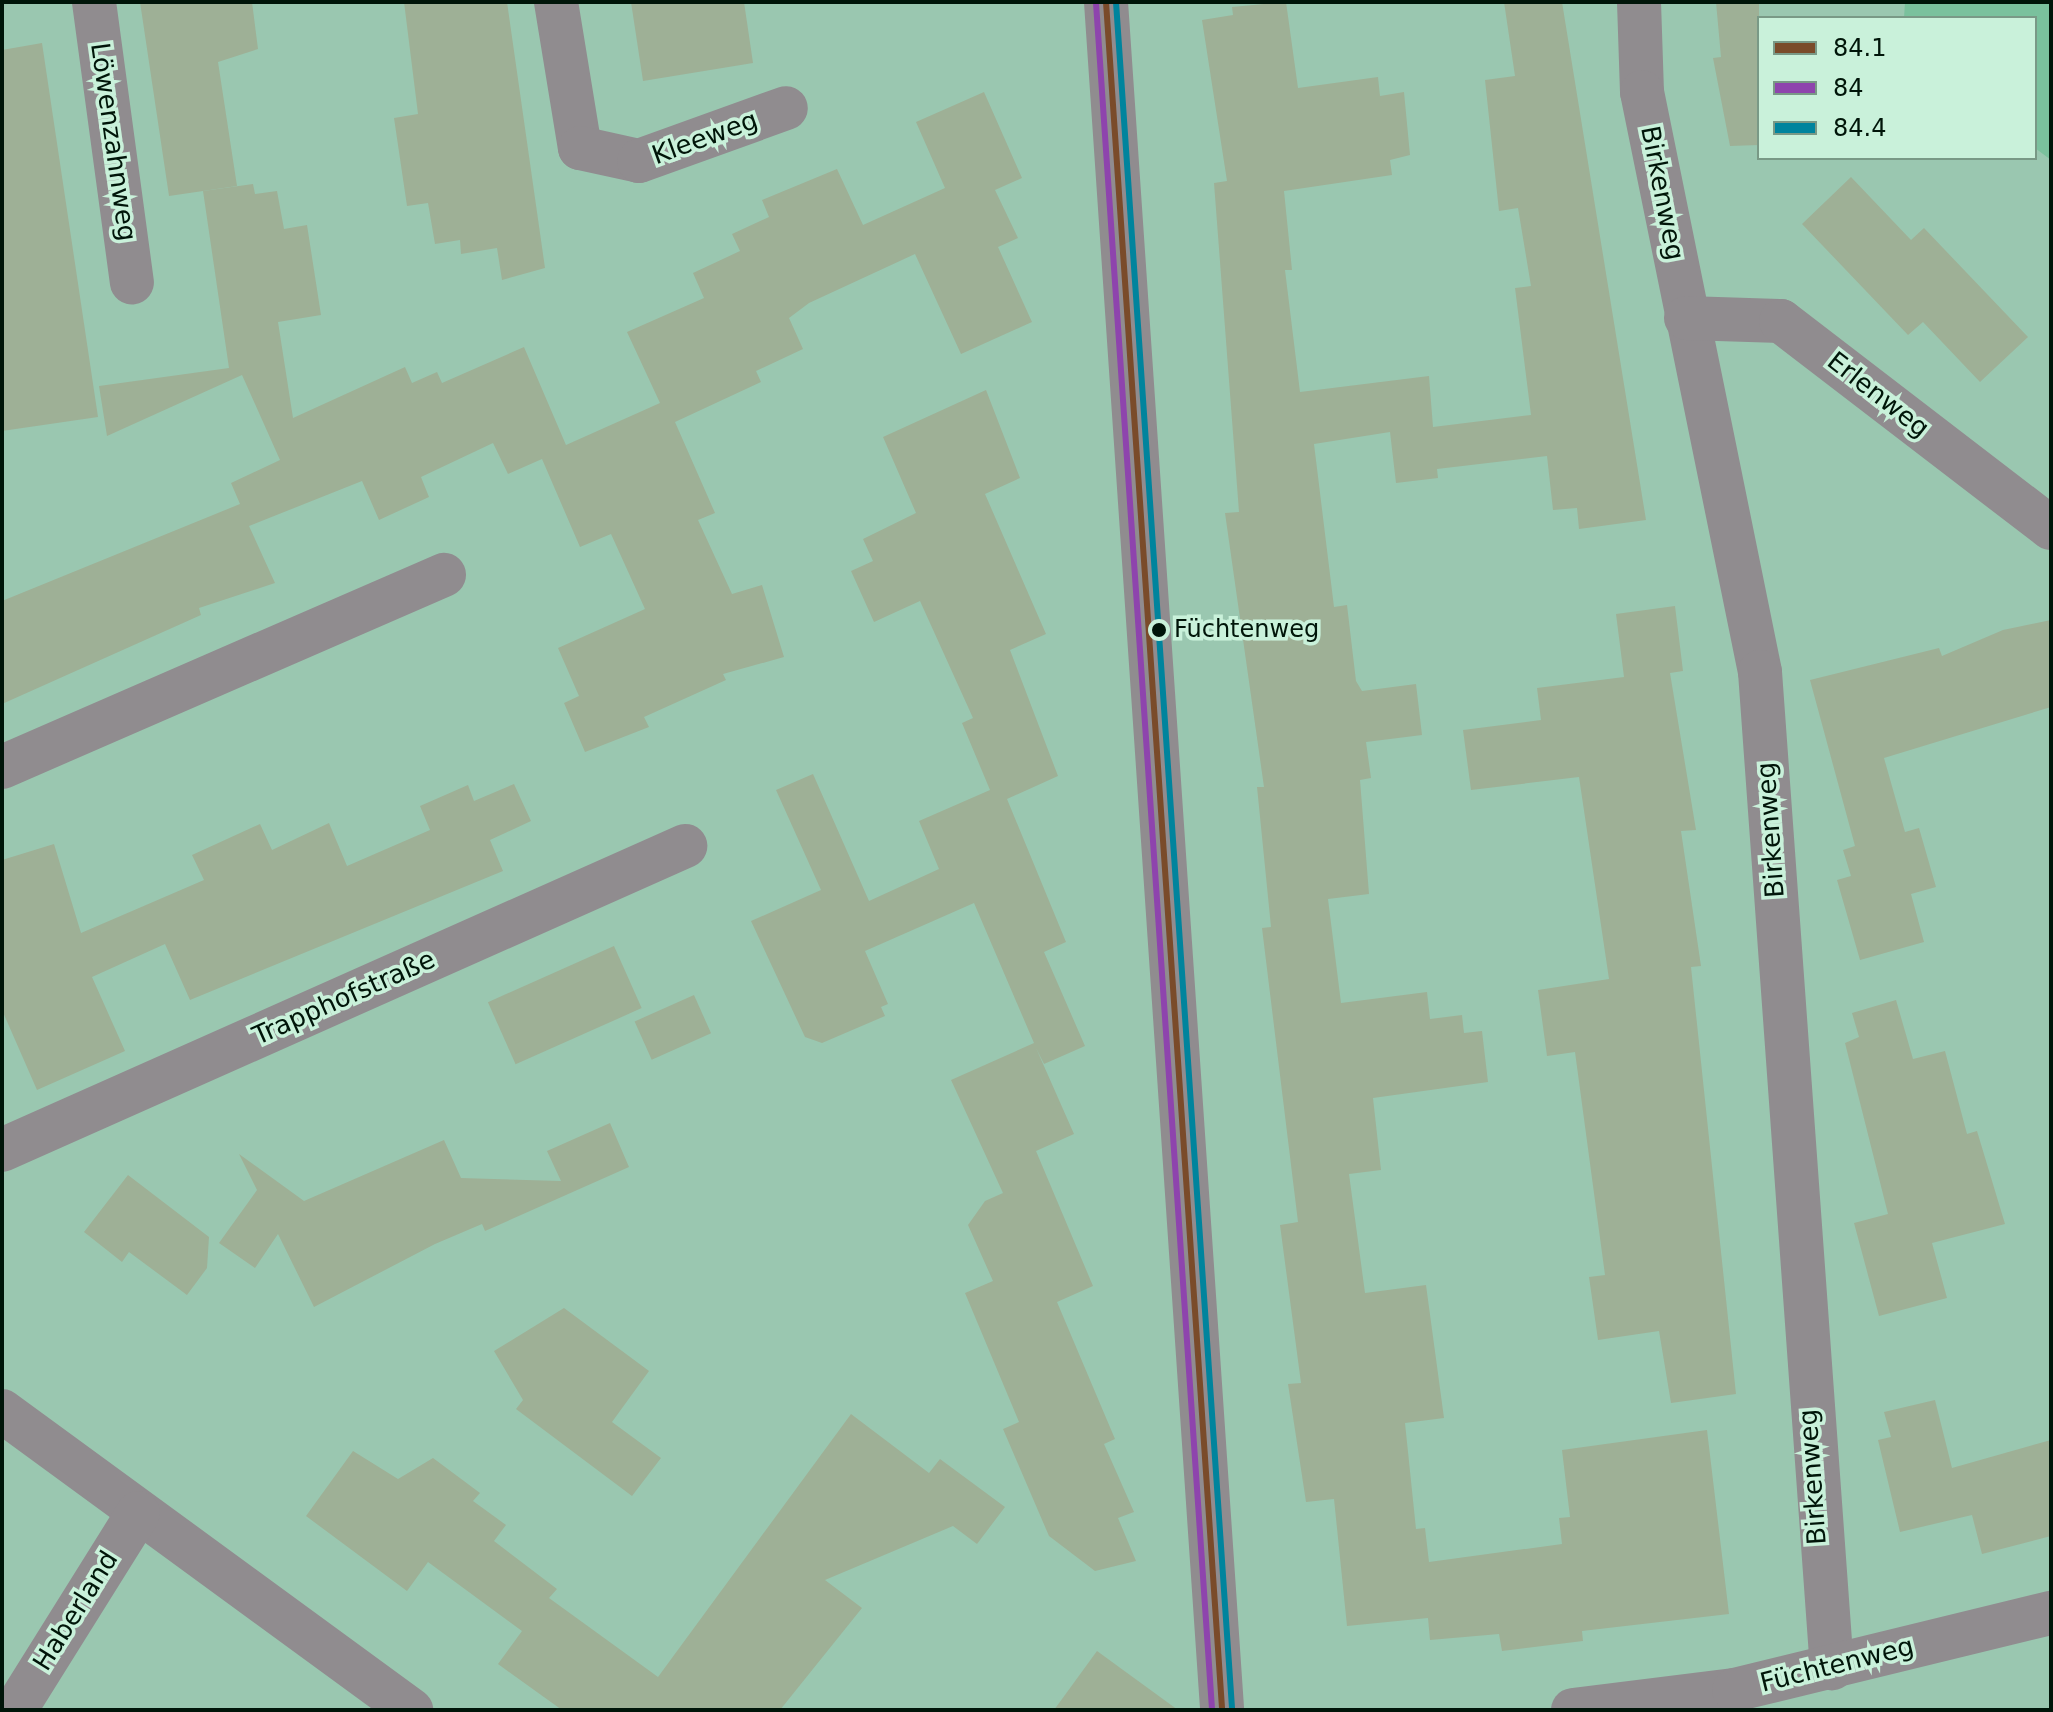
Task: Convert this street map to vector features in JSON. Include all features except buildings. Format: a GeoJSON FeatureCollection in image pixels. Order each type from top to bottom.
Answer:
{"type":"FeatureCollection","features":[{"type":"Feature","properties":{"kind":"street","name":"Löwenzahnweg"},"geometry":{"type":"LineString","coordinates":[[94,2],[132,282]]}},
{"type":"Feature","properties":{"kind":"street","name":"Kleeweg"},"geometry":{"type":"LineString","coordinates":[[556,2],[580,148],[639,161],[786,108]]}},
{"type":"Feature","properties":{"kind":"street"},"geometry":{"type":"LineString","coordinates":[[1106,2],[1222,1710]]}},
{"type":"Feature","properties":{"kind":"street","name":"Birkenweg"},"geometry":{"type":"LineString","coordinates":[[1639,2],[1642,92],[1760,672],[1832,1668]]}},
{"type":"Feature","properties":{"kind":"street","name":"Erlenweg"},"geometry":{"type":"LineString","coordinates":[[1686,318],[1781,321],[2051,528]]}},
{"type":"Feature","properties":{"kind":"street"},"geometry":{"type":"LineString","coordinates":[[2,767],[444,575]]}},
{"type":"Feature","properties":{"kind":"street","name":"Trapphofstraße"},"geometry":{"type":"LineString","coordinates":[[2,1150],[685,846]]}},
{"type":"Feature","properties":{"kind":"street"},"geometry":{"type":"LineString","coordinates":[[2,1411],[411,1710]]}},
{"type":"Feature","properties":{"kind":"street","name":"Haberland"},"geometry":{"type":"LineString","coordinates":[[15,1710],[138,1513]]}},
{"type":"Feature","properties":{"kind":"street","name":"Füchtenweg"},"geometry":{"type":"LineString","coordinates":[[1573,1710],[1734,1690],[2051,1613]]}},
{"type":"Feature","properties":{"kind":"green space"},"geometry":{"type":"Polygon","coordinates":[[[1905,2],[2051,2],[2051,160],[2037,150],[2037,16],[1904,16],[1905,2]]]}},
{"type":"Feature","properties":{"kind":"transit line","name":"84.1"},"geometry":{"type":"LineString","coordinates":[[1106,2],[1222,1710]]}},
{"type":"Feature","properties":{"kind":"transit line","name":"84.4"},"geometry":{"type":"LineString","coordinates":[[1116,2],[1232,1709]]}},
{"type":"Feature","properties":{"kind":"transit line","name":"84"},"geometry":{"type":"LineString","coordinates":[[1096,3],[1212,1710]]}},
{"type":"Feature","properties":{"kind":"place","name":"Füchtenweg"},"geometry":{"type":"Point","coordinates":[1159,630]}}]}
